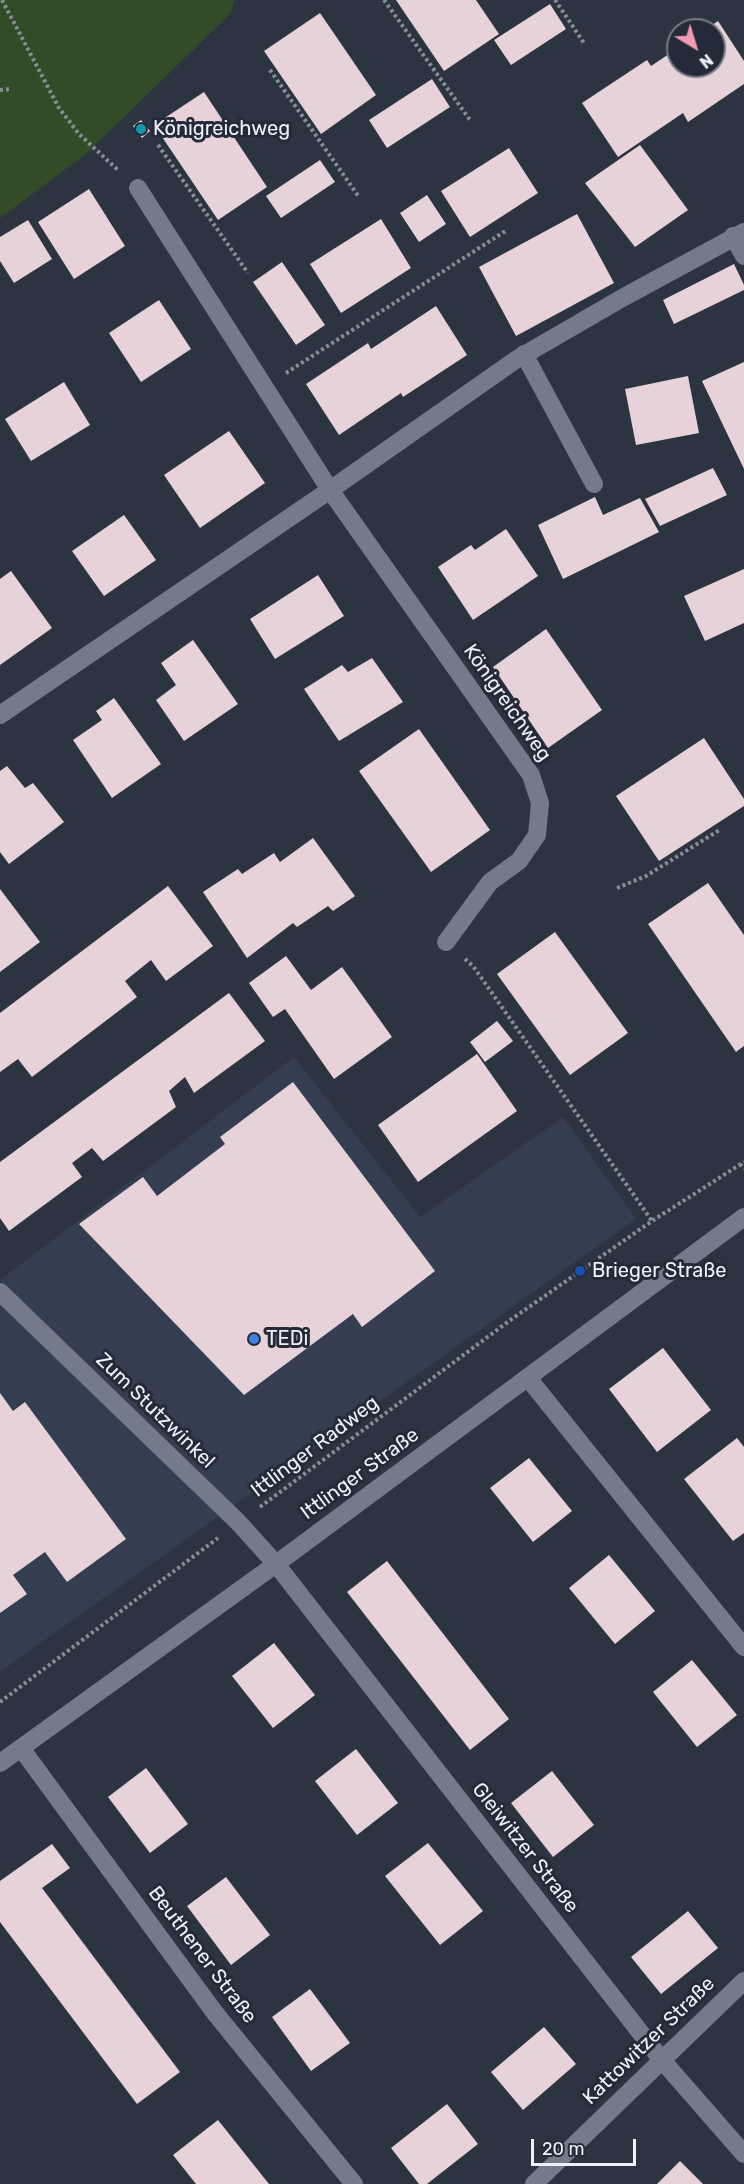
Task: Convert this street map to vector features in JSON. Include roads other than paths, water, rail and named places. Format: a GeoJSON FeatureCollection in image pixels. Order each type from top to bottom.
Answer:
{"type":"FeatureCollection","features":[{"type":"Feature","properties":{"kind":"street","name":"Königreichweg"},"geometry":{"type":"LineString","coordinates":[[138,188],[330,490],[531,775],[540,803],[537,835],[519,861],[490,882],[446,942]]}},
{"type":"Feature","properties":{"kind":"street"},"geometry":{"type":"LineString","coordinates":[[0,715],[330,490],[524,354],[739,234],[744,256]]}},
{"type":"Feature","properties":{"kind":"street"},"geometry":{"type":"LineString","coordinates":[[524,354],[594,484]]}},
{"type":"Feature","properties":{"kind":"street","name":"Ittlinger Straße"},"geometry":{"type":"LineString","coordinates":[[0,1763],[276,1564],[744,1217]]}},
{"type":"Feature","properties":{"kind":"street","name":"Zum Stutzwinkel"},"geometry":{"type":"LineString","coordinates":[[0,1292],[238,1522],[276,1564]]}},
{"type":"Feature","properties":{"kind":"street"},"geometry":{"type":"LineString","coordinates":[[528,1378],[744,1647]]}},
{"type":"Feature","properties":{"kind":"street","name":"Gleiwitzer Straße"},"geometry":{"type":"LineString","coordinates":[[276,1564],[661,2059],[744,2154]]}},
{"type":"Feature","properties":{"kind":"street","name":"Beuthener Straße"},"geometry":{"type":"LineString","coordinates":[[21,1748],[214,2013],[354,2184]]}},
{"type":"Feature","properties":{"kind":"street","name":"Kattowitzer Straße"},"geometry":{"type":"LineString","coordinates":[[534,2184],[744,1981]]}},
{"type":"Feature","properties":{"kind":"place","name":"Königreichweg"},"geometry":{"type":"Point","coordinates":[141,129]}},
{"type":"Feature","properties":{"kind":"place","name":"Brieger Straße"},"geometry":{"type":"Point","coordinates":[580,1271]}},
{"type":"Feature","properties":{"kind":"place","name":"TEDi"},"geometry":{"type":"Point","coordinates":[254,1339]}}]}
